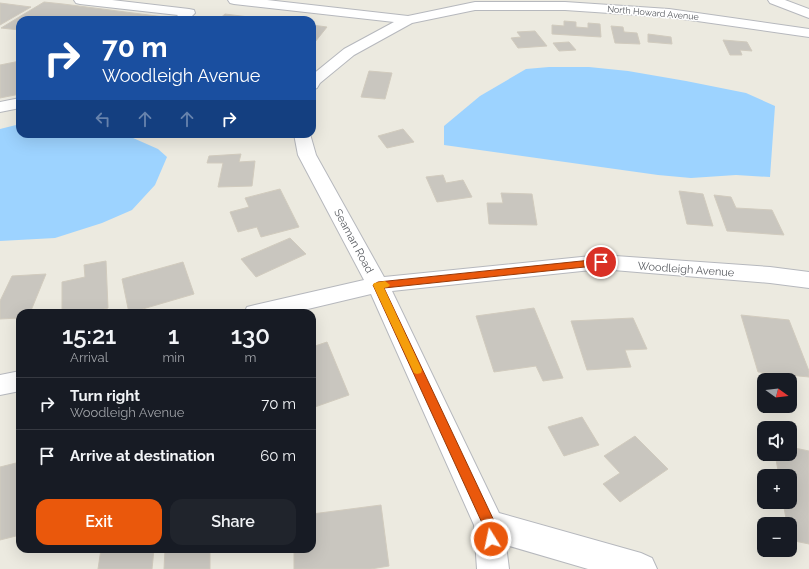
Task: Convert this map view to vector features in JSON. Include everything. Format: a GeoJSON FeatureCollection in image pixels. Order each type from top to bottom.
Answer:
{"type":"FeatureCollection","features":[{"type":"Feature","properties":{"kind":"street"},"geometry":{"type":"LineString","coordinates":[[80,0],[189,13],[185,16]]}},
{"type":"Feature","properties":{"kind":"street","name":"North Howard Avenue"},"geometry":{"type":"LineString","coordinates":[[234,0],[408,20],[477,3],[565,6],[669,13],[809,33]]}},
{"type":"Feature","properties":{"kind":"street"},"geometry":{"type":"LineString","coordinates":[[774,0],[809,14]]}},
{"type":"Feature","properties":{"kind":"street"},"geometry":{"type":"LineString","coordinates":[[316,79],[349,52],[408,20]]}},
{"type":"Feature","properties":{"kind":"street"},"geometry":{"type":"LineString","coordinates":[[0,107],[16,104]]}},
{"type":"Feature","properties":{"kind":"street","name":"Seaman Road"},"geometry":{"type":"LineString","coordinates":[[303,138],[307,155],[378,285],[489,525],[494,569]]}},
{"type":"Feature","properties":{"kind":"street","name":"Woodleigh Avenue"},"geometry":{"type":"LineString","coordinates":[[273,309],[378,285],[601,262],[770,275],[809,280]]}},
{"type":"Feature","properties":{"kind":"street"},"geometry":{"type":"LineString","coordinates":[[0,385],[16,382]]}},
{"type":"Feature","properties":{"kind":"street"},"geometry":{"type":"LineString","coordinates":[[489,525],[641,569]]}},
{"type":"Feature","properties":{"kind":"water"},"geometry":{"type":"Polygon","coordinates":[[[549,67],[589,67],[628,71],[686,81],[746,93],[775,106],[770,177],[736,175],[691,178],[658,175],[444,145],[444,126],[480,96],[526,69],[549,67]]]}},
{"type":"Feature","properties":{"kind":"water"},"geometry":{"type":"Polygon","coordinates":[[[16,125],[16,138],[133,138],[158,149],[167,157],[155,185],[132,210],[102,223],[55,238],[0,241],[0,129],[16,125]]]}},
{"type":"Feature","properties":{"kind":"building"},"geometry":{"type":"Polygon","coordinates":[[[44,2],[156,16],[21,16],[44,2]]]}},
{"type":"Feature","properties":{"kind":"building"},"geometry":{"type":"Polygon","coordinates":[[[0,3],[31,7],[0,25],[0,3]]]}},
{"type":"Feature","properties":{"kind":"building"},"geometry":{"type":"Polygon","coordinates":[[[225,14],[241,16],[223,16],[225,14]]]}},
{"type":"Feature","properties":{"kind":"building"},"geometry":{"type":"Polygon","coordinates":[[[16,19],[16,30],[1,28],[16,19]]]}},
{"type":"Feature","properties":{"kind":"building"},"geometry":{"type":"Polygon","coordinates":[[[564,21],[576,22],[576,27],[588,28],[588,23],[600,24],[601,37],[552,34],[552,25],[564,26],[564,21]]]}},
{"type":"Feature","properties":{"kind":"building"},"geometry":{"type":"Polygon","coordinates":[[[316,26],[327,27],[316,41],[316,26]]]}},
{"type":"Feature","properties":{"kind":"building"},"geometry":{"type":"Polygon","coordinates":[[[611,26],[623,27],[624,32],[637,33],[640,44],[615,43],[611,26]]]}},
{"type":"Feature","properties":{"kind":"building"},"geometry":{"type":"Polygon","coordinates":[[[535,31],[547,46],[518,48],[511,38],[521,37],[517,32],[535,31]]]}},
{"type":"Feature","properties":{"kind":"building"},"geometry":{"type":"Polygon","coordinates":[[[648,34],[671,37],[672,44],[648,42],[648,34]]]}},
{"type":"Feature","properties":{"kind":"building"},"geometry":{"type":"Polygon","coordinates":[[[723,40],[747,42],[752,51],[740,50],[742,55],[730,55],[723,40]]]}},
{"type":"Feature","properties":{"kind":"building"},"geometry":{"type":"Polygon","coordinates":[[[569,42],[576,50],[559,51],[553,43],[569,42]]]}},
{"type":"Feature","properties":{"kind":"building"},"geometry":{"type":"Polygon","coordinates":[[[16,62],[16,95],[0,98],[0,65],[16,62]]]}},
{"type":"Feature","properties":{"kind":"building"},"geometry":{"type":"Polygon","coordinates":[[[369,71],[392,73],[385,99],[361,97],[369,71]]]}},
{"type":"Feature","properties":{"kind":"building"},"geometry":{"type":"Polygon","coordinates":[[[403,129],[414,142],[387,148],[378,136],[403,129]]]}},
{"type":"Feature","properties":{"kind":"building"},"geometry":{"type":"Polygon","coordinates":[[[241,154],[239,162],[255,161],[252,186],[218,187],[223,163],[207,163],[209,156],[241,154]]]}},
{"type":"Feature","properties":{"kind":"building"},"geometry":{"type":"Polygon","coordinates":[[[443,175],[446,183],[463,180],[472,197],[437,202],[426,177],[443,175]]]}},
{"type":"Feature","properties":{"kind":"building"},"geometry":{"type":"Polygon","coordinates":[[[280,189],[299,227],[261,237],[257,227],[238,232],[230,212],[249,207],[245,198],[280,189]]]}},
{"type":"Feature","properties":{"kind":"building"},"geometry":{"type":"Polygon","coordinates":[[[679,191],[703,194],[713,226],[687,224],[679,191]]]}},
{"type":"Feature","properties":{"kind":"building"},"geometry":{"type":"Polygon","coordinates":[[[501,193],[532,194],[537,225],[489,224],[487,203],[503,203],[501,193]]]}},
{"type":"Feature","properties":{"kind":"building"},"geometry":{"type":"Polygon","coordinates":[[[714,195],[731,197],[736,208],[772,210],[784,235],[727,231],[714,195]]]}},
{"type":"Feature","properties":{"kind":"building"},"geometry":{"type":"Polygon","coordinates":[[[290,238],[306,254],[256,277],[241,259],[290,238]]]}},
{"type":"Feature","properties":{"kind":"building"},"geometry":{"type":"Polygon","coordinates":[[[106,261],[108,308],[62,309],[62,282],[85,277],[84,265],[106,261]]]}},
{"type":"Feature","properties":{"kind":"building"},"geometry":{"type":"Polygon","coordinates":[[[183,262],[194,294],[143,309],[128,309],[122,279],[183,262]]]}},
{"type":"Feature","properties":{"kind":"building"},"geometry":{"type":"Polygon","coordinates":[[[46,274],[32,309],[16,309],[16,318],[0,319],[0,301],[12,276],[46,274]]]}},
{"type":"Feature","properties":{"kind":"building"},"geometry":{"type":"Polygon","coordinates":[[[534,308],[563,378],[543,381],[536,366],[494,372],[476,316],[534,308]]]}},
{"type":"Feature","properties":{"kind":"building"},"geometry":{"type":"Polygon","coordinates":[[[741,315],[789,320],[809,371],[809,377],[797,376],[797,373],[758,372],[741,315]]]}},
{"type":"Feature","properties":{"kind":"building"},"geometry":{"type":"Polygon","coordinates":[[[633,318],[647,349],[625,350],[631,367],[587,370],[571,321],[633,318]]]}},
{"type":"Feature","properties":{"kind":"building"},"geometry":{"type":"Polygon","coordinates":[[[327,342],[349,395],[316,407],[316,346],[327,342]]]}},
{"type":"Feature","properties":{"kind":"building"},"geometry":{"type":"Polygon","coordinates":[[[582,417],[599,445],[564,456],[548,427],[582,417]]]}},
{"type":"Feature","properties":{"kind":"building"},"geometry":{"type":"Polygon","coordinates":[[[635,436],[668,469],[620,502],[603,484],[620,473],[604,456],[635,436]]]}},
{"type":"Feature","properties":{"kind":"building"},"geometry":{"type":"Polygon","coordinates":[[[797,448],[809,451],[809,544],[797,541],[797,517],[786,517],[784,509],[797,509],[797,469],[778,469],[776,461],[797,461],[797,448]]]}},
{"type":"Feature","properties":{"kind":"building"},"geometry":{"type":"Polygon","coordinates":[[[16,463],[16,536],[0,540],[0,467],[16,463]]]}},
{"type":"Feature","properties":{"kind":"building"},"geometry":{"type":"Polygon","coordinates":[[[381,505],[389,566],[371,569],[294,569],[294,553],[316,553],[316,513],[381,505]]]}},
{"type":"Feature","properties":{"kind":"building"},"geometry":{"type":"Polygon","coordinates":[[[100,553],[154,553],[152,569],[98,569],[100,553]]]}},
{"type":"Feature","properties":{"kind":"building"},"geometry":{"type":"Polygon","coordinates":[[[165,553],[210,553],[210,569],[164,569],[165,553]]]}},
{"type":"Feature","properties":{"kind":"slow traffic"},"geometry":{"type":"LineString","coordinates":[[385,285],[378,285],[417,370]]}},
{"type":"Feature","properties":{"kind":"route"},"geometry":{"type":"LineString","coordinates":[[491,539],[489,525],[378,285],[601,262]]}}]}
